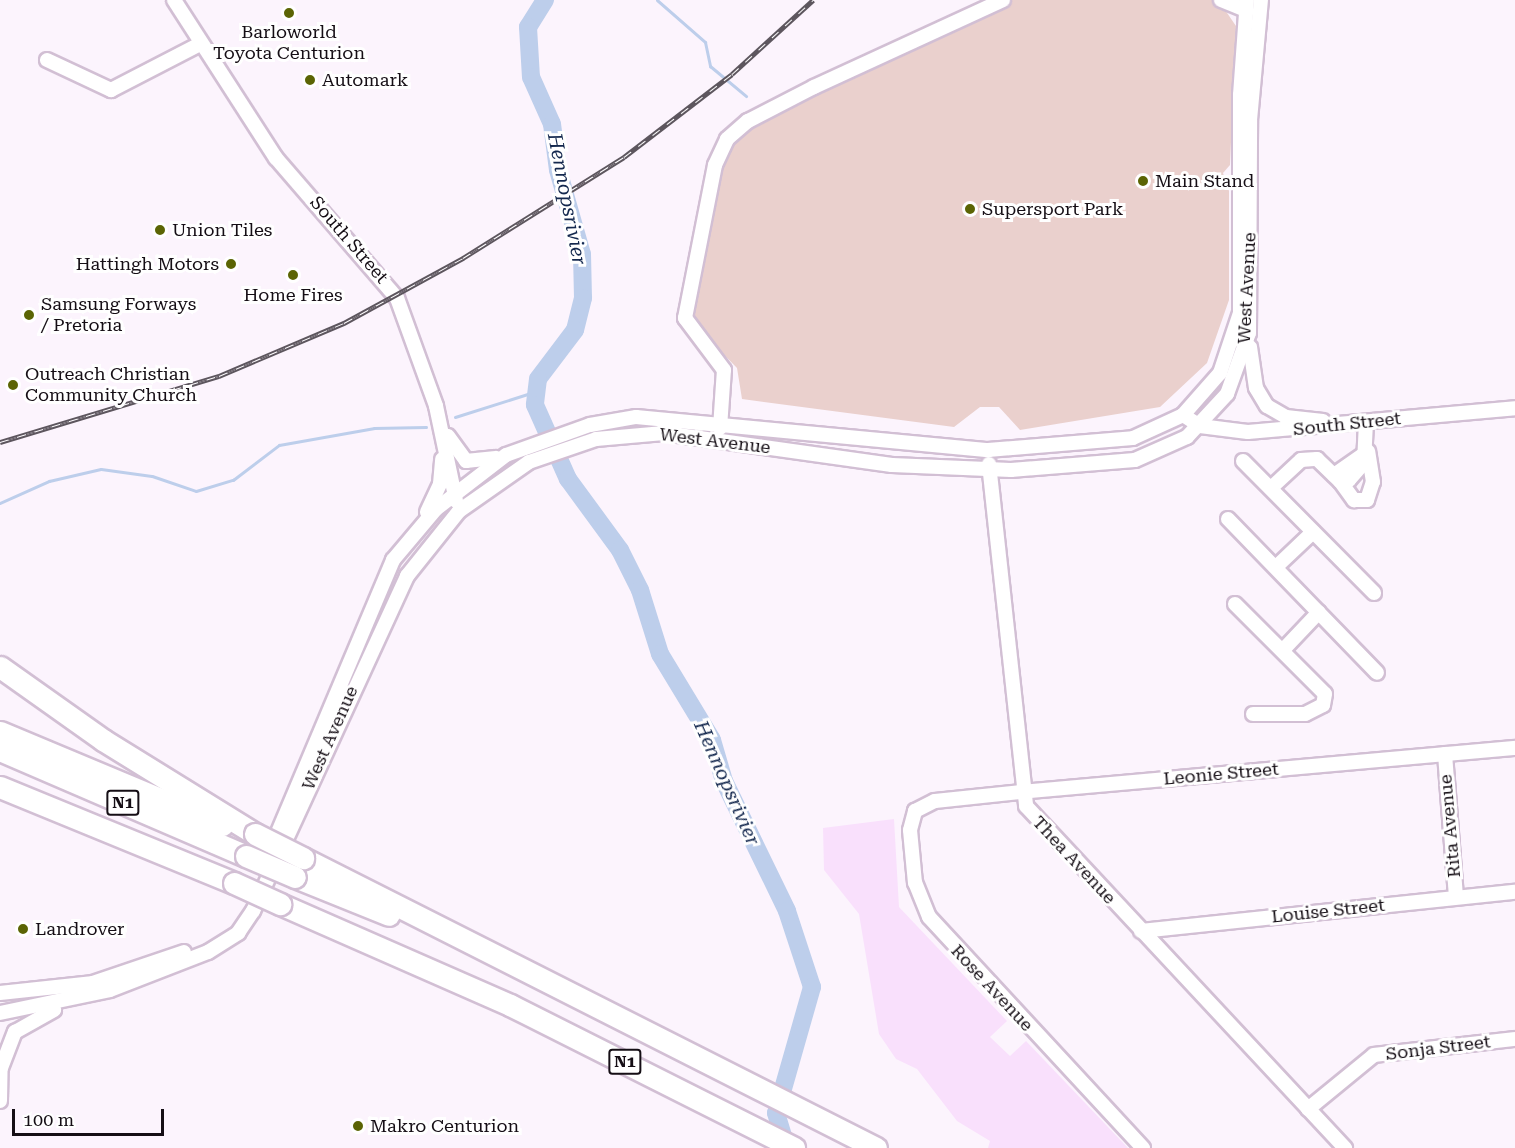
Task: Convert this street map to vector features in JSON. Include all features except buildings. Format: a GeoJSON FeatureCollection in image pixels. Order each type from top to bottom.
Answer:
{"type":"FeatureCollection","features":[{"type":"Feature","properties":{"kind":"highway"},"geometry":{"type":"LineString","coordinates":[[0,667],[103,740],[255,834],[299,867]]}},
{"type":"Feature","properties":{"kind":"highway"},"geometry":{"type":"LineString","coordinates":[[0,732],[217,823],[255,834]]}},
{"type":"Feature","properties":{"kind":"highway","name":"N1"},"geometry":{"type":"LineString","coordinates":[[0,750],[246,856],[299,867],[523,970],[753,1083],[876,1148]]}},
{"type":"Feature","properties":{"kind":"highway","name":"N1"},"geometry":{"type":"LineString","coordinates":[[0,787],[234,883],[510,1005],[794,1148]]}},
{"type":"Feature","properties":{"kind":"street","name":"South Street"},"geometry":{"type":"LineString","coordinates":[[174,0],[198,45],[276,158],[387,281],[414,333],[436,406],[459,511]]}},
{"type":"Feature","properties":{"kind":"street"},"geometry":{"type":"LineString","coordinates":[[719,439],[724,370],[685,318],[715,165],[727,139],[748,121],[814,87],[1003,0]]}},
{"type":"Feature","properties":{"kind":"street"},"geometry":{"type":"LineString","coordinates":[[1221,0],[1246,5]]}},
{"type":"Feature","properties":{"kind":"street","name":"West Avenue"},"geometry":{"type":"LineString","coordinates":[[0,1013],[78,999],[208,952],[247,923],[396,595],[459,511],[528,462],[596,439],[664,434],[719,439],[892,465],[990,470],[1135,460],[1177,445],[1200,426],[1233,383],[1249,333],[1250,128],[1261,0]]}},
{"type":"Feature","properties":{"kind":"street","name":"West Avenue"},"geometry":{"type":"LineString","coordinates":[[0,993],[117,977],[204,945],[238,919],[376,595],[421,524],[454,493],[506,455],[590,425],[636,417],[720,422],[988,450],[1132,438],[1183,415],[1220,373],[1240,313],[1239,155],[1246,5]]}},
{"type":"Feature","properties":{"kind":"street"},"geometry":{"type":"LineString","coordinates":[[47,60],[111,90],[198,45]]}},
{"type":"Feature","properties":{"kind":"street"},"geometry":{"type":"LineString","coordinates":[[1249,333],[1253,378],[1268,406],[1286,417],[1348,424]]}},
{"type":"Feature","properties":{"kind":"street"},"geometry":{"type":"LineString","coordinates":[[436,406],[458,456],[477,463],[506,455]]}},
{"type":"Feature","properties":{"kind":"street","name":"South Street"},"geometry":{"type":"LineString","coordinates":[[1183,415],[1200,426],[1248,432],[1515,408]]}},
{"type":"Feature","properties":{"kind":"street"},"geometry":{"type":"LineString","coordinates":[[1271,488],[1299,460],[1317,459],[1337,478],[1354,500],[1370,496],[1373,482],[1365,449],[1366,422]]}},
{"type":"Feature","properties":{"kind":"street"},"geometry":{"type":"LineString","coordinates":[[421,524],[438,490],[443,444]]}},
{"type":"Feature","properties":{"kind":"street"},"geometry":{"type":"LineString","coordinates":[[1337,478],[1365,449]]}},
{"type":"Feature","properties":{"kind":"street","name":"Thea Avenue"},"geometry":{"type":"LineString","coordinates":[[988,450],[1020,792],[1037,822],[1345,1148]]}},
{"type":"Feature","properties":{"kind":"street"},"geometry":{"type":"LineString","coordinates":[[1244,461],[1374,594]]}},
{"type":"Feature","properties":{"kind":"street"},"geometry":{"type":"LineString","coordinates":[[1228,519],[1377,673]]}},
{"type":"Feature","properties":{"kind":"street"},"geometry":{"type":"LineString","coordinates":[[1276,567],[1313,532]]}},
{"type":"Feature","properties":{"kind":"street"},"geometry":{"type":"LineString","coordinates":[[1235,604],[1283,650],[1326,699],[1320,708],[1295,716],[1253,714]]}},
{"type":"Feature","properties":{"kind":"street"},"geometry":{"type":"LineString","coordinates":[[1283,650],[1319,612]]}},
{"type":"Feature","properties":{"kind":"street","name":"Leonie Street"},"geometry":{"type":"LineString","coordinates":[[927,803],[1020,792],[1515,748]]}},
{"type":"Feature","properties":{"kind":"street","name":"Rita Avenue"},"geometry":{"type":"LineString","coordinates":[[1444,754],[1456,897]]}},
{"type":"Feature","properties":{"kind":"street"},"geometry":{"type":"LineString","coordinates":[[1017,762],[1043,790]]}},
{"type":"Feature","properties":{"kind":"street","name":"Rose Avenue"},"geometry":{"type":"LineString","coordinates":[[927,803],[912,815],[910,830],[915,882],[929,917],[1143,1148]]}},
{"type":"Feature","properties":{"kind":"street","name":"Louise Street"},"geometry":{"type":"LineString","coordinates":[[1141,932],[1515,892]]}},
{"type":"Feature","properties":{"kind":"street"},"geometry":{"type":"LineString","coordinates":[[1,1068],[6,1045],[21,1026],[78,999]]}},
{"type":"Feature","properties":{"kind":"street","name":"Sonja Street"},"geometry":{"type":"LineString","coordinates":[[1308,1109],[1374,1055],[1515,1039]]}},
{"type":"Feature","properties":{"kind":"street"},"geometry":{"type":"LineString","coordinates":[[0,1042],[0,1101]]}},
{"type":"Feature","properties":{"kind":"shaded area","name":"Supersport Park"},"geometry":{"type":"Polygon","coordinates":[[[989,0],[1226,0],[1223,7],[1236,26],[1230,165],[1223,173],[1229,191],[1229,300],[1207,363],[1160,407],[1020,430],[999,407],[980,407],[954,427],[742,399],[737,368],[699,329],[694,316],[723,157],[746,130],[763,123],[757,111],[989,0]]]}},
{"type":"Feature","properties":{"kind":"shaded area"},"geometry":{"type":"Polygon","coordinates":[[[894,819],[899,907],[1007,1021],[990,1037],[1010,1056],[1026,1041],[1128,1148],[988,1148],[990,1141],[957,1121],[917,1069],[896,1059],[879,1034],[859,914],[824,870],[823,828],[894,819]]]}},
{"type":"Feature","properties":{"kind":"waterway","name":"Hennopsrivier"},"geometry":{"type":"LineString","coordinates":[[545,0],[528,27],[531,77],[552,124],[558,170],[582,254],[583,298],[575,330],[538,379],[535,405],[568,479],[620,550],[640,590],[660,654],[712,740],[724,781],[787,911],[812,987],[776,1113],[787,1148]]}},
{"type":"Feature","properties":{"kind":"waterway"},"geometry":{"type":"LineString","coordinates":[[657,0],[705,42],[710,66],[746,96]]}},
{"type":"Feature","properties":{"kind":"waterway"},"geometry":{"type":"LineString","coordinates":[[455,417],[537,391]]}},
{"type":"Feature","properties":{"kind":"waterway"},"geometry":{"type":"LineString","coordinates":[[0,503],[49,481],[101,469],[152,476],[196,491],[233,480],[279,445],[374,428],[426,427]]}},
{"type":"Feature","properties":{"kind":"railway"},"geometry":{"type":"LineString","coordinates":[[0,442],[219,376],[344,323],[463,258],[624,157],[732,74],[813,0]]}},
{"type":"Feature","properties":{"kind":"place","name":"Barloworld Toyota Centurion"},"geometry":{"type":"Point","coordinates":[289,13]}},
{"type":"Feature","properties":{"kind":"place","name":"Automark"},"geometry":{"type":"Point","coordinates":[310,80]}},
{"type":"Feature","properties":{"kind":"place","name":"Main Stand"},"geometry":{"type":"Point","coordinates":[1143,181]}},
{"type":"Feature","properties":{"kind":"place","name":"Supersport Park"},"geometry":{"type":"Point","coordinates":[970,209]}},
{"type":"Feature","properties":{"kind":"place","name":"Union Tiles"},"geometry":{"type":"Point","coordinates":[160,230]}},
{"type":"Feature","properties":{"kind":"place","name":"Hattingh Motors"},"geometry":{"type":"Point","coordinates":[231,264]}},
{"type":"Feature","properties":{"kind":"place","name":"Home Fires"},"geometry":{"type":"Point","coordinates":[293,275]}},
{"type":"Feature","properties":{"kind":"place","name":"Samsung Forways / Pretoria"},"geometry":{"type":"Point","coordinates":[29,315]}},
{"type":"Feature","properties":{"kind":"place","name":"Outreach Christian Community Church"},"geometry":{"type":"Point","coordinates":[13,385]}},
{"type":"Feature","properties":{"kind":"place","name":"Landrover"},"geometry":{"type":"Point","coordinates":[23,929]}},
{"type":"Feature","properties":{"kind":"place","name":"Makro Centurion"},"geometry":{"type":"Point","coordinates":[358,1126]}}]}
